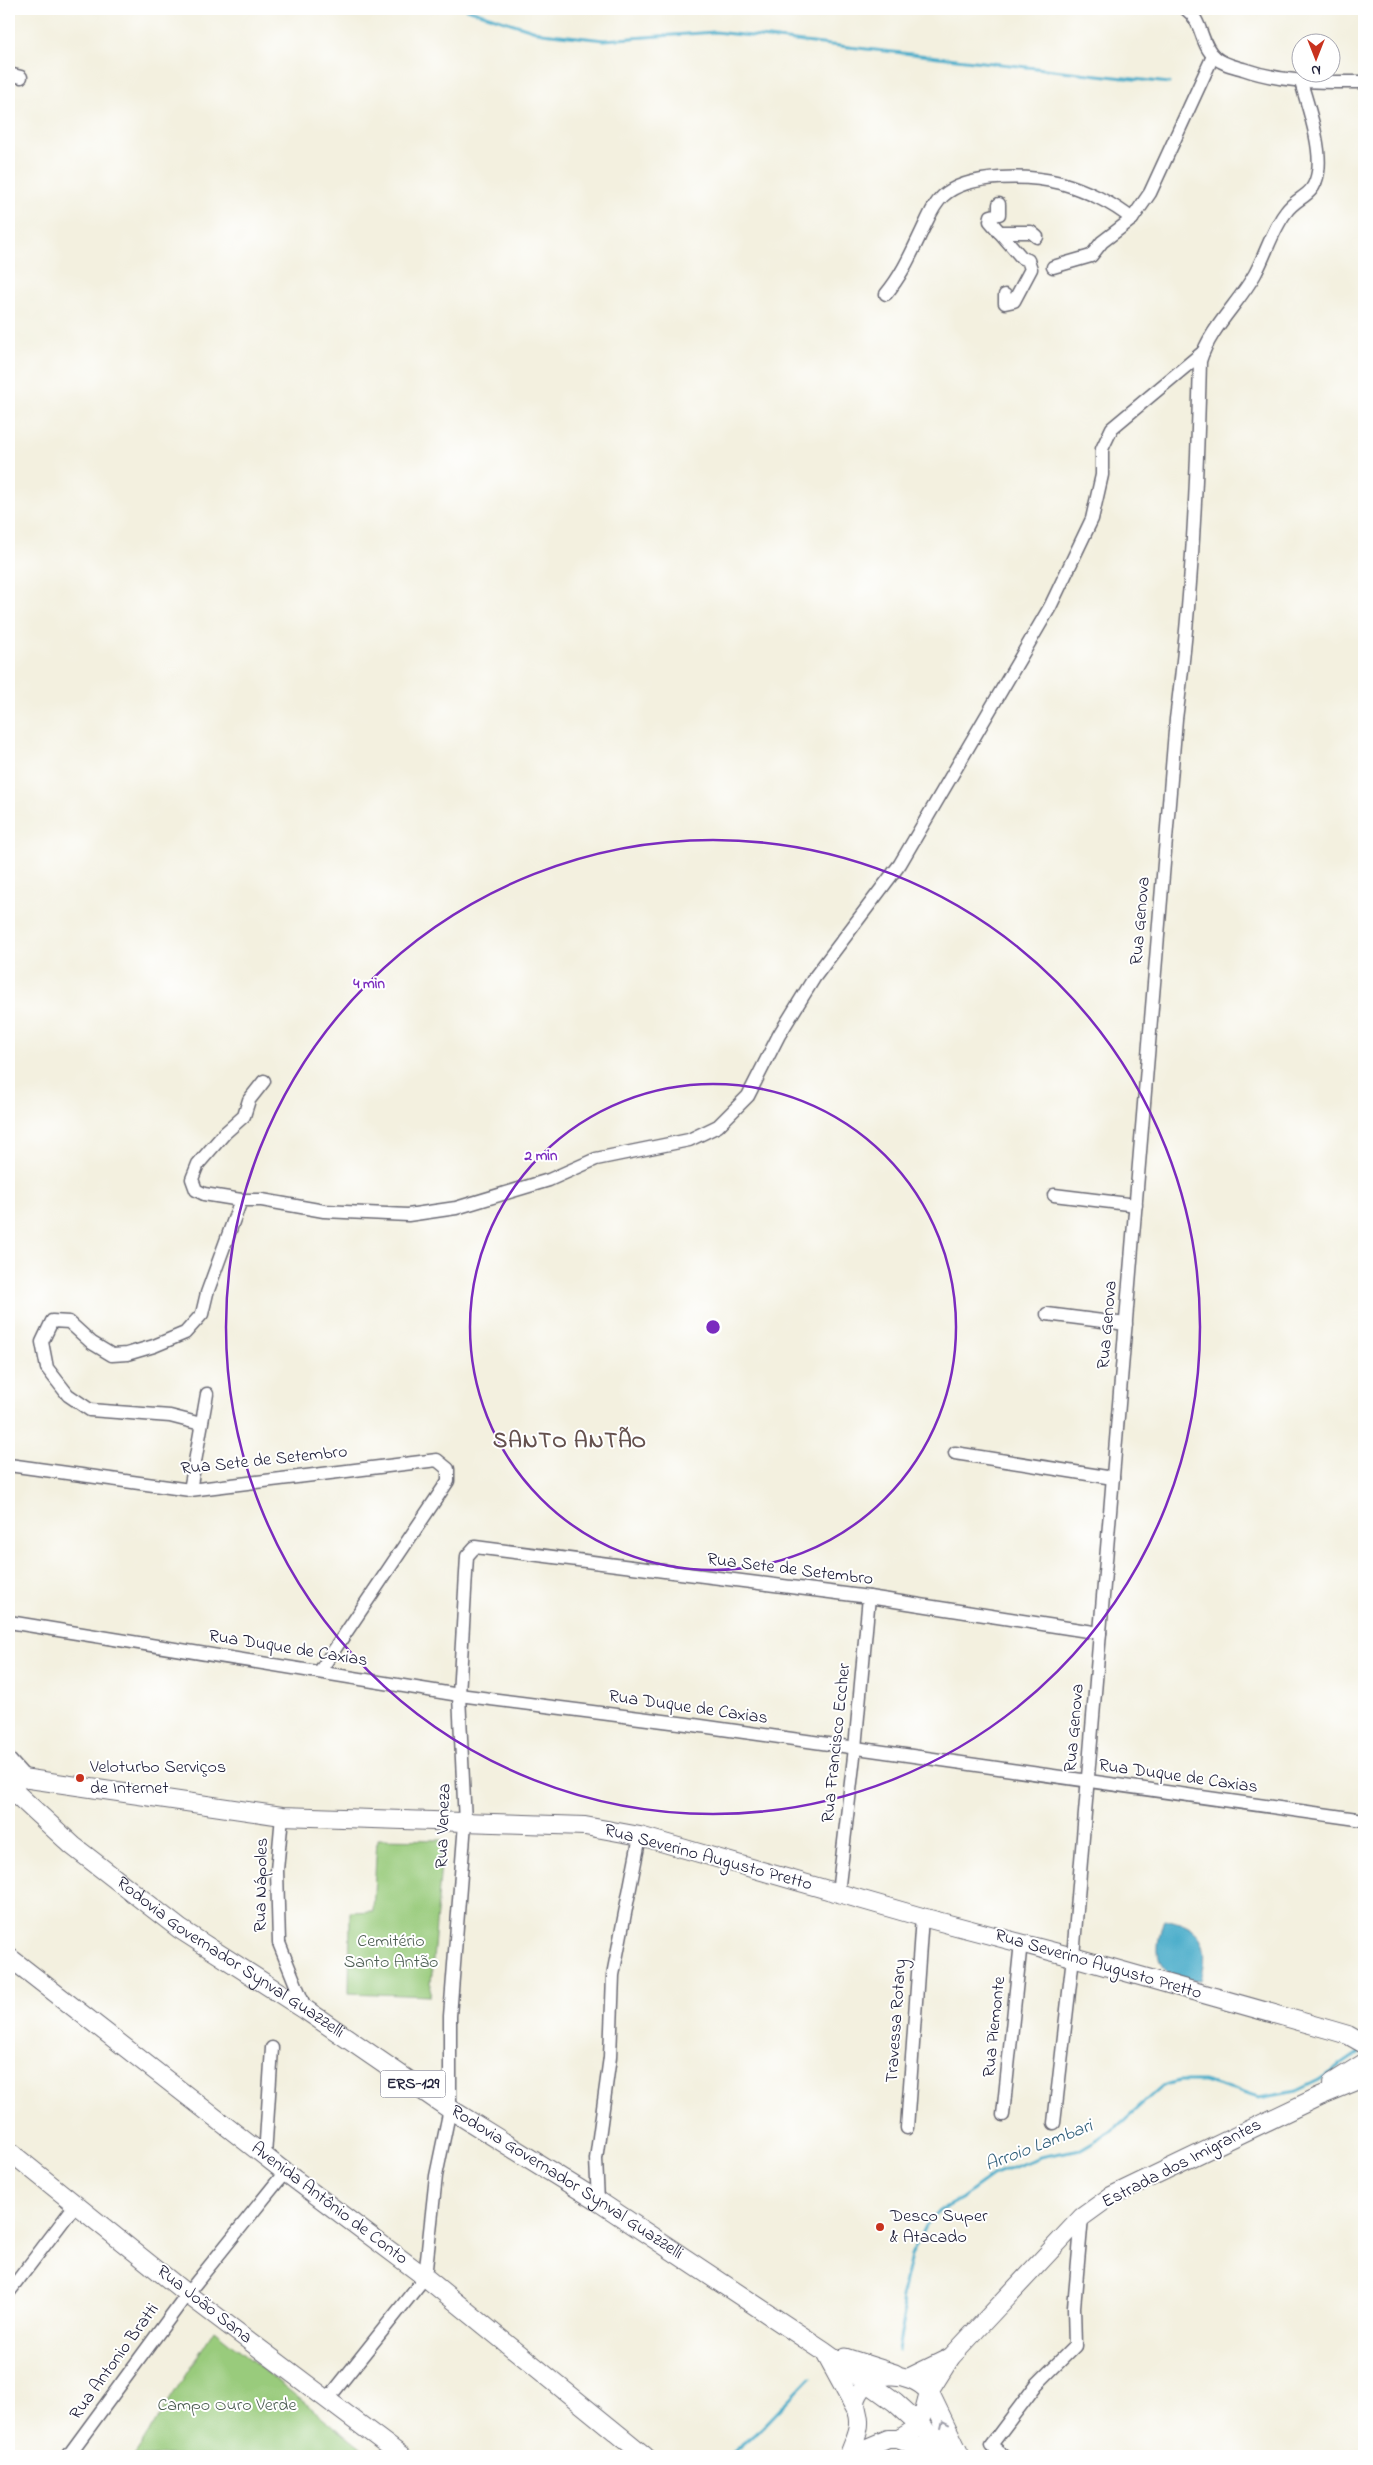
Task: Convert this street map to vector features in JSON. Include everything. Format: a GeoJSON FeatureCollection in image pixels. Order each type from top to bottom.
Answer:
{"type":"FeatureCollection","features":[{"type":"Feature","properties":{"kind":"main road","name":"Rodovia Governador Synval Guazzelli"},"geometry":{"type":"LineString","coordinates":[[13,1791],[73,1846],[180,1929],[306,2010],[450,2109],[598,2201],[824,2351],[923,2419],[954,2456]]}},
{"type":"Feature","properties":{"kind":"main road"},"geometry":{"type":"LineString","coordinates":[[824,2351],[903,2376]]}},
{"type":"Feature","properties":{"kind":"main road"},"geometry":{"type":"LineString","coordinates":[[824,2351],[858,2415]]}},
{"type":"Feature","properties":{"kind":"main road"},"geometry":{"type":"LineString","coordinates":[[929,2392],[960,2456]]}},
{"type":"Feature","properties":{"kind":"main road"},"geometry":{"type":"LineString","coordinates":[[893,2439],[941,2456]]}},
{"type":"Feature","properties":{"kind":"street"},"geometry":{"type":"LineString","coordinates":[[1186,9],[1198,21],[1213,56],[1226,64],[1258,74],[1290,80]]}},
{"type":"Feature","properties":{"kind":"street"},"geometry":{"type":"LineString","coordinates":[[1053,267],[1091,256],[1102,242],[1132,219],[1150,193],[1213,56]]}},
{"type":"Feature","properties":{"kind":"street"},"geometry":{"type":"LineString","coordinates":[[264,1081],[249,1100],[244,1116],[225,1133],[198,1164],[192,1179],[196,1190],[204,1194],[241,1200],[262,1200],[324,1211],[408,1215],[456,1208],[549,1180],[596,1159],[689,1140],[718,1126],[748,1096],[778,1035],[814,978],[900,864],[1050,606],[1092,519],[1102,475],[1102,449],[1112,428],[1203,352],[1256,273],[1286,211],[1307,196],[1314,187],[1318,170],[1316,141],[1301,82]]}},
{"type":"Feature","properties":{"kind":"street"},"geometry":{"type":"LineString","coordinates":[[1340,82],[1364,82]]}},
{"type":"Feature","properties":{"kind":"street"},"geometry":{"type":"LineString","coordinates":[[886,294],[899,278],[933,208],[944,195],[968,183],[982,179],[1045,180],[1062,184],[1118,207],[1132,219]]}},
{"type":"Feature","properties":{"kind":"street"},"geometry":{"type":"LineString","coordinates":[[999,204],[999,214],[991,216],[990,221],[1022,258],[1028,260],[1033,266],[1014,301],[1005,303],[1005,295]]}},
{"type":"Feature","properties":{"kind":"street"},"geometry":{"type":"LineString","coordinates":[[1001,236],[1031,232],[1037,237]]}},
{"type":"Feature","properties":{"kind":"street","name":"Rua Genova"},"geometry":{"type":"LineString","coordinates":[[1054,2123],[1073,1956],[1176,719],[1187,640],[1194,529],[1200,361],[1203,352]]}},
{"type":"Feature","properties":{"kind":"street"},"geometry":{"type":"LineString","coordinates":[[1054,1195],[1136,1205]]}},
{"type":"Feature","properties":{"kind":"street"},"geometry":{"type":"LineString","coordinates":[[201,1424],[170,1416],[90,1410],[68,1395],[47,1368],[42,1342],[52,1321],[69,1322],[92,1343],[112,1355],[127,1354],[154,1346],[185,1333],[202,1314],[207,1293],[241,1200]]}},
{"type":"Feature","properties":{"kind":"street"},"geometry":{"type":"LineString","coordinates":[[1047,1314],[1126,1324]]}},
{"type":"Feature","properties":{"kind":"street"},"geometry":{"type":"LineString","coordinates":[[190,1490],[207,1394]]}},
{"type":"Feature","properties":{"kind":"street"},"geometry":{"type":"LineString","coordinates":[[955,1453],[1113,1478]]}},
{"type":"Feature","properties":{"kind":"street","name":"Rua Sete de Setembro"},"geometry":{"type":"LineString","coordinates":[[9,1465],[190,1490],[437,1460],[448,1469],[448,1481],[320,1671]]}},
{"type":"Feature","properties":{"kind":"street","name":"Rua Sete de Setembro"},"geometry":{"type":"LineString","coordinates":[[475,1547],[869,1597],[1100,1632]]}},
{"type":"Feature","properties":{"kind":"street","name":"Rua Veneza"},"geometry":{"type":"LineString","coordinates":[[425,2277],[436,2176],[450,2109],[450,2016],[465,1823],[459,1695],[467,1556],[475,1547]]}},
{"type":"Feature","properties":{"kind":"street","name":"Rua Francisco Eccher"},"geometry":{"type":"LineString","coordinates":[[838,1893],[855,1748],[869,1597]]}},
{"type":"Feature","properties":{"kind":"street","name":"Rua Duque de Caxias"},"geometry":{"type":"LineString","coordinates":[[9,1622],[459,1695],[855,1748],[1364,1820]]}},
{"type":"Feature","properties":{"kind":"street"},"geometry":{"type":"LineString","coordinates":[[9,1759],[26,1778]]}},
{"type":"Feature","properties":{"kind":"street","name":"Rua Severino Augusto Pretto"},"geometry":{"type":"LineString","coordinates":[[9,1776],[282,1816],[585,1826],[640,1836],[922,1918],[1073,1956],[1331,2030],[1361,2054]]}},
{"type":"Feature","properties":{"kind":"street","name":"Rua Nápoles"},"geometry":{"type":"LineString","coordinates":[[282,1816],[276,1870],[279,1943],[306,2010]]}},
{"type":"Feature","properties":{"kind":"street"},"geometry":{"type":"LineString","coordinates":[[598,2201],[596,2159],[610,2057],[613,1975],[640,1836]]}},
{"type":"Feature","properties":{"kind":"street","name":"Travessa Rotary"},"geometry":{"type":"LineString","coordinates":[[907,2128],[922,1918]]}},
{"type":"Feature","properties":{"kind":"street","name":"Rua Piemonte"},"geometry":{"type":"LineString","coordinates":[[1003,2115],[1021,1942]]}},
{"type":"Feature","properties":{"kind":"street","name":"Avenida Antônio de Conto"},"geometry":{"type":"LineString","coordinates":[[9,1957],[285,2172],[425,2277],[645,2456]]}},
{"type":"Feature","properties":{"kind":"street"},"geometry":{"type":"LineString","coordinates":[[265,2156],[272,2048]]}},
{"type":"Feature","properties":{"kind":"street","name":"Estrada dos Imigrantes"},"geometry":{"type":"LineString","coordinates":[[929,2392],[951,2357],[1082,2217],[1111,2196],[1320,2096],[1361,2054]]}},
{"type":"Feature","properties":{"kind":"street","name":"Rua João Sana"},"geometry":{"type":"LineString","coordinates":[[9,2151],[187,2294],[402,2456]]}},
{"type":"Feature","properties":{"kind":"street","name":"Rua Antonio Bratti"},"geometry":{"type":"LineString","coordinates":[[68,2456],[187,2294],[285,2172]]}},
{"type":"Feature","properties":{"kind":"street"},"geometry":{"type":"LineString","coordinates":[[9,2292],[76,2204]]}},
{"type":"Feature","properties":{"kind":"street"},"geometry":{"type":"LineString","coordinates":[[1004,2456],[991,2445],[1037,2384],[1075,2346],[1074,2307],[1082,2217]]}},
{"type":"Feature","properties":{"kind":"street"},"geometry":{"type":"LineString","coordinates":[[328,2399],[425,2277]]}},
{"type":"Feature","properties":{"kind":"street","name":"Estrada dos Imigrantes"},"geometry":{"type":"LineString","coordinates":[[869,2382],[903,2376],[951,2357]]}},
{"type":"Feature","properties":{"kind":"street"},"geometry":{"type":"LineString","coordinates":[[849,2456],[893,2439],[923,2419],[929,2392],[921,2382],[903,2376]]}},
{"type":"Feature","properties":{"kind":"street"},"geometry":{"type":"LineString","coordinates":[[849,2456],[858,2415],[857,2397],[869,2382]]}},
{"type":"Feature","properties":{"kind":"street"},"geometry":{"type":"LineString","coordinates":[[858,2415],[872,2434],[893,2439]]}},
{"type":"Feature","properties":{"kind":"green space","name":"Cemitério Santo Antão"},"geometry":{"type":"Polygon","coordinates":[[[377,1839],[443,1840],[430,1996],[349,1993],[350,1912],[373,1911],[377,1839]]]}},
{"type":"Feature","properties":{"kind":"green space","name":"Campo Ouro Verde"},"geometry":{"type":"Polygon","coordinates":[[[214,2330],[371,2456],[134,2456],[214,2330]]]}},
{"type":"Feature","properties":{"kind":"water"},"geometry":{"type":"Polygon","coordinates":[[[1164,1919],[1187,1926],[1195,1931],[1200,1938],[1205,1955],[1201,1980],[1175,1976],[1161,1964],[1158,1955],[1158,1945],[1164,1919]]]}},
{"type":"Feature","properties":{"kind":"waterway"},"geometry":{"type":"LineString","coordinates":[[467,9],[542,33],[604,40],[715,32],[1169,83]]}},
{"type":"Feature","properties":{"kind":"waterway","name":"Arroio Lambari"},"geometry":{"type":"LineString","coordinates":[[898,2350],[905,2312],[901,2298],[911,2255],[925,2226],[940,2210],[961,2199],[994,2175],[1040,2157],[1081,2149],[1113,2130],[1162,2086],[1179,2081],[1204,2081],[1259,2098],[1296,2091],[1319,2080],[1363,2050]]}},
{"type":"Feature","properties":{"kind":"waterway","name":"Arroio Lambari"},"geometry":{"type":"LineString","coordinates":[[729,2456],[762,2428],[811,2377]]}},
{"type":"Feature","properties":{"kind":"place","name":"Veloturbo Serviços de Internet"},"geometry":{"type":"Point","coordinates":[80,1778]}},
{"type":"Feature","properties":{"kind":"place","name":"Desco Super & Atacado"},"geometry":{"type":"Point","coordinates":[880,2227]}},
{"type":"Feature","properties":{"kind":"district","name":"SANTO ANTÃO"},"geometry":{"type":"Point","coordinates":[570,1442]}}]}
